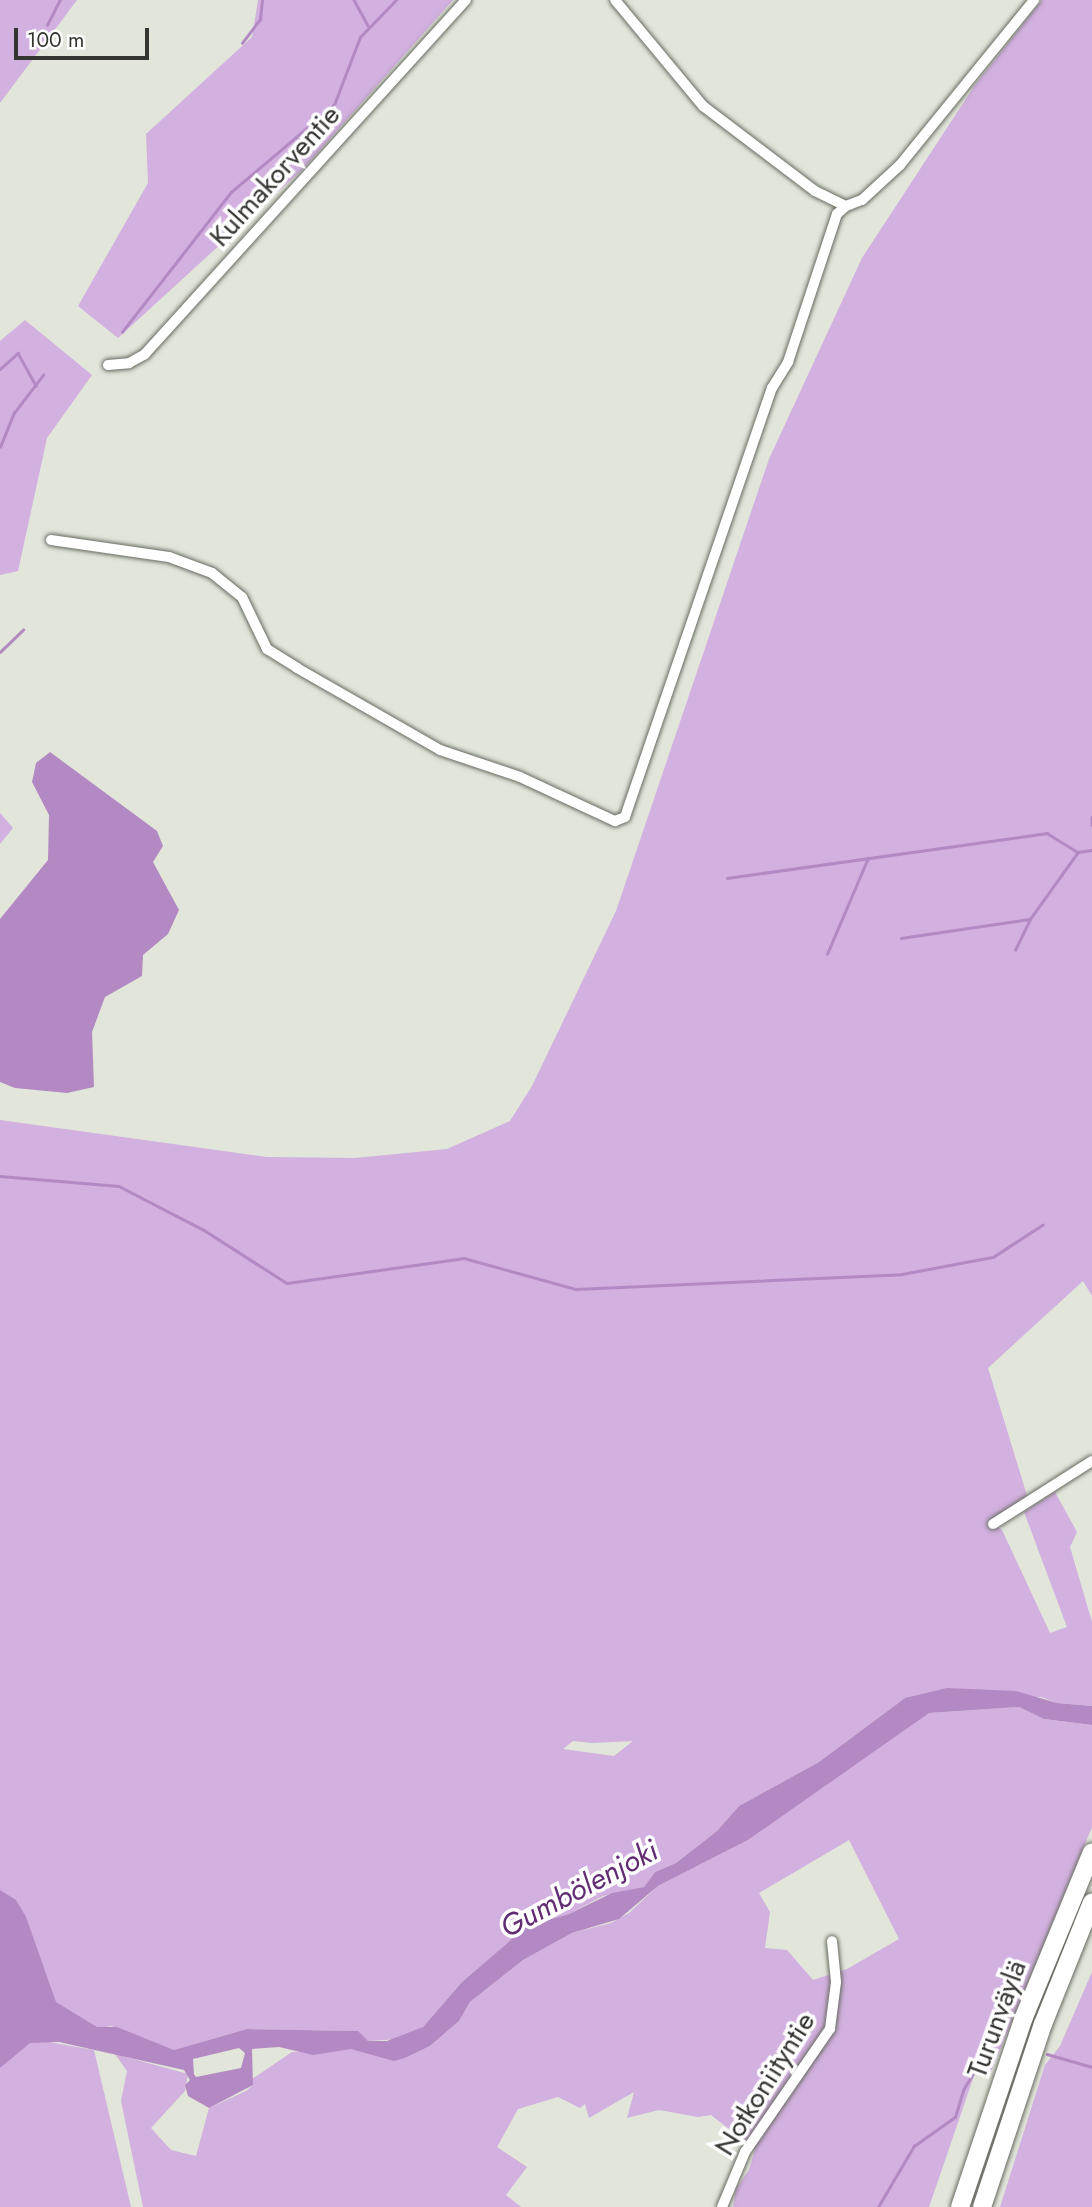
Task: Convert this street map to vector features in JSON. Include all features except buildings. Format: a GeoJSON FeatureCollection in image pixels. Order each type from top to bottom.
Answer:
{"type":"FeatureCollection","features":[{"type":"Feature","properties":{"kind":"highway","name":"Turunväylä"},"geometry":{"type":"LineString","coordinates":[[960,2207],[1024,2017],[1092,1852]]}},
{"type":"Feature","properties":{"kind":"highway","name":"Turunväylä"},"geometry":{"type":"LineString","coordinates":[[982,2207],[1042,2024],[1092,1902]]}},
{"type":"Feature","properties":{"kind":"street","name":"Kulmakorventie"},"geometry":{"type":"LineString","coordinates":[[108,365],[129,363],[145,354],[467,0]]}},
{"type":"Feature","properties":{"kind":"street"},"geometry":{"type":"LineString","coordinates":[[615,0],[703,106],[815,191],[846,206]]}},
{"type":"Feature","properties":{"kind":"street"},"geometry":{"type":"LineString","coordinates":[[51,540],[169,557],[212,573],[242,597],[267,649],[277,656],[440,750],[520,777],[615,821],[625,817],[772,388],[788,362],[837,215],[846,206],[862,200],[900,165],[1034,0]]}},
{"type":"Feature","properties":{"kind":"street"},"geometry":{"type":"LineString","coordinates":[[993,1524],[1092,1461]]}},
{"type":"Feature","properties":{"kind":"street","name":"Notkoniityntie"},"geometry":{"type":"LineString","coordinates":[[722,2207],[745,2152],[830,2029],[836,1982],[832,1941]]}},
{"type":"Feature","properties":{"kind":"shaded area"},"geometry":{"type":"Polygon","coordinates":[[[0,0],[77,0],[0,103],[0,0]]]}},
{"type":"Feature","properties":{"kind":"shaded area"},"geometry":{"type":"Polygon","coordinates":[[[258,0],[453,0],[304,168],[118,338],[78,306],[148,183],[146,134],[252,37],[258,0]]]}},
{"type":"Feature","properties":{"kind":"shaded area"},"geometry":{"type":"Polygon","coordinates":[[[1042,0],[1092,0],[1092,1296],[1083,1281],[988,1368],[1029,1502],[994,1524],[1002,1530],[1050,1633],[1067,1627],[1024,1512],[1055,1492],[1077,1532],[1070,1547],[1092,1622],[1092,1706],[1057,1703],[1041,1697],[905,1698],[819,1762],[739,1806],[717,1831],[676,1863],[655,1872],[644,1887],[603,1896],[569,1914],[527,1926],[462,1982],[423,2027],[399,2039],[368,2041],[354,2031],[247,2029],[174,2050],[111,2026],[37,2040],[94,2050],[131,2207],[0,2207],[0,1120],[267,1157],[355,1158],[447,1149],[510,1121],[532,1086],[616,911],[769,459],[862,258],[975,85],[1042,0]],[[573,1741],[563,1749],[614,1756],[633,1741],[573,1741]]]}},
{"type":"Feature","properties":{"kind":"shaded area"},"geometry":{"type":"Polygon","coordinates":[[[25,320],[92,375],[47,438],[18,571],[0,575],[0,341],[25,320]]]}},
{"type":"Feature","properties":{"kind":"shaded area"},"geometry":{"type":"Polygon","coordinates":[[[50,752],[157,831],[163,846],[153,862],[179,910],[168,934],[143,955],[142,976],[105,997],[92,1032],[94,1087],[67,1093],[15,1088],[0,1082],[0,919],[48,860],[49,815],[32,782],[36,763],[50,752]]]}},
{"type":"Feature","properties":{"kind":"shaded area"},"geometry":{"type":"Polygon","coordinates":[[[0,813],[13,828],[0,844],[0,813]]]}},
{"type":"Feature","properties":{"kind":"shaded area"},"geometry":{"type":"Polygon","coordinates":[[[947,1688],[1016,1691],[1057,1703],[1092,1706],[1092,1725],[1044,1719],[1019,1707],[929,1713],[748,1840],[658,1886],[619,1919],[572,1933],[523,1960],[470,2002],[459,2021],[430,2046],[405,2058],[394,2061],[351,2049],[313,2055],[279,2047],[252,2049],[253,2085],[209,2108],[188,2096],[185,2085],[190,2080],[184,2070],[59,2042],[30,2043],[0,2068],[0,1890],[16,1900],[26,1917],[56,2002],[97,2027],[117,2027],[174,2050],[247,2029],[358,2031],[368,2041],[387,2041],[423,2027],[462,1982],[527,1926],[569,1914],[612,1893],[644,1887],[655,1872],[676,1863],[717,1831],[739,1806],[819,1762],[905,1698],[947,1688]],[[239,2048],[193,2059],[194,2074],[196,2077],[241,2068],[245,2053],[239,2048]]]}},
{"type":"Feature","properties":{"kind":"shaded area"},"geometry":{"type":"Polygon","coordinates":[[[1019,1707],[1044,1719],[1092,1725],[1092,1827],[991,2072],[977,2067],[929,2207],[733,2207],[736,2189],[749,2170],[755,2149],[711,2115],[698,2117],[659,2110],[627,2118],[634,2092],[589,2118],[585,2104],[580,2108],[558,2097],[518,2109],[497,2147],[527,2167],[506,2195],[521,2207],[143,2207],[121,2101],[127,2071],[115,2054],[188,2074],[185,2091],[151,2128],[171,2150],[196,2156],[209,2108],[246,2091],[253,2085],[252,2079],[292,2052],[351,2049],[405,2058],[430,2046],[459,2021],[470,2002],[523,1960],[572,1933],[611,1923],[629,1913],[658,1886],[748,1840],[929,1713],[1019,1707]],[[849,1840],[759,1893],[770,1912],[765,1948],[787,1950],[813,1980],[847,1969],[899,1939],[849,1840]]]}},
{"type":"Feature","properties":{"kind":"shaded area"},"geometry":{"type":"Polygon","coordinates":[[[1092,1972],[1092,2207],[1000,2207],[1045,2065],[1060,2046],[1092,1972]]]}},
{"type":"Feature","properties":{"kind":"waterway"},"geometry":{"type":"LineString","coordinates":[[47,25],[60,0]]}},
{"type":"Feature","properties":{"kind":"waterway"},"geometry":{"type":"LineString","coordinates":[[242,43],[260,19],[262,0]]}},
{"type":"Feature","properties":{"kind":"waterway"},"geometry":{"type":"LineString","coordinates":[[354,0],[368,25]]}},
{"type":"Feature","properties":{"kind":"waterway"},"geometry":{"type":"LineString","coordinates":[[122,332],[231,192],[334,105],[360,37],[396,0]]}},
{"type":"Feature","properties":{"kind":"waterway"},"geometry":{"type":"LineString","coordinates":[[0,369],[18,353],[36,385]]}},
{"type":"Feature","properties":{"kind":"waterway"},"geometry":{"type":"LineString","coordinates":[[0,447],[14,413],[43,375]]}},
{"type":"Feature","properties":{"kind":"waterway"},"geometry":{"type":"LineString","coordinates":[[0,652],[23,630]]}},
{"type":"Feature","properties":{"kind":"waterway"},"geometry":{"type":"LineString","coordinates":[[1092,817],[1092,825]]}},
{"type":"Feature","properties":{"kind":"waterway"},"geometry":{"type":"LineString","coordinates":[[727,878],[1047,833],[1078,852]]}},
{"type":"Feature","properties":{"kind":"waterway"},"geometry":{"type":"LineString","coordinates":[[1078,852],[1092,850]]}},
{"type":"Feature","properties":{"kind":"waterway"},"geometry":{"type":"LineString","coordinates":[[1015,950],[1030,919],[1078,852]]}},
{"type":"Feature","properties":{"kind":"waterway"},"geometry":{"type":"LineString","coordinates":[[827,954],[868,858]]}},
{"type":"Feature","properties":{"kind":"waterway"},"geometry":{"type":"LineString","coordinates":[[901,938],[1030,919]]}},
{"type":"Feature","properties":{"kind":"waterway"},"geometry":{"type":"LineString","coordinates":[[0,1176],[119,1186],[204,1230],[287,1283],[464,1258],[576,1289],[902,1274],[993,1257],[1042,1225]]}},
{"type":"Feature","properties":{"kind":"waterway"},"geometry":{"type":"LineString","coordinates":[[1047,2054],[1092,2067]]}},
{"type":"Feature","properties":{"kind":"waterway"},"geometry":{"type":"LineString","coordinates":[[878,2207],[914,2146],[955,2117],[963,2090],[976,2068],[980,2068]]}},
{"type":"Feature","properties":{"kind":"water label","name":"Gumbölenjoki"},"geometry":{"type":"Point","coordinates":[579,1889]}}]}
